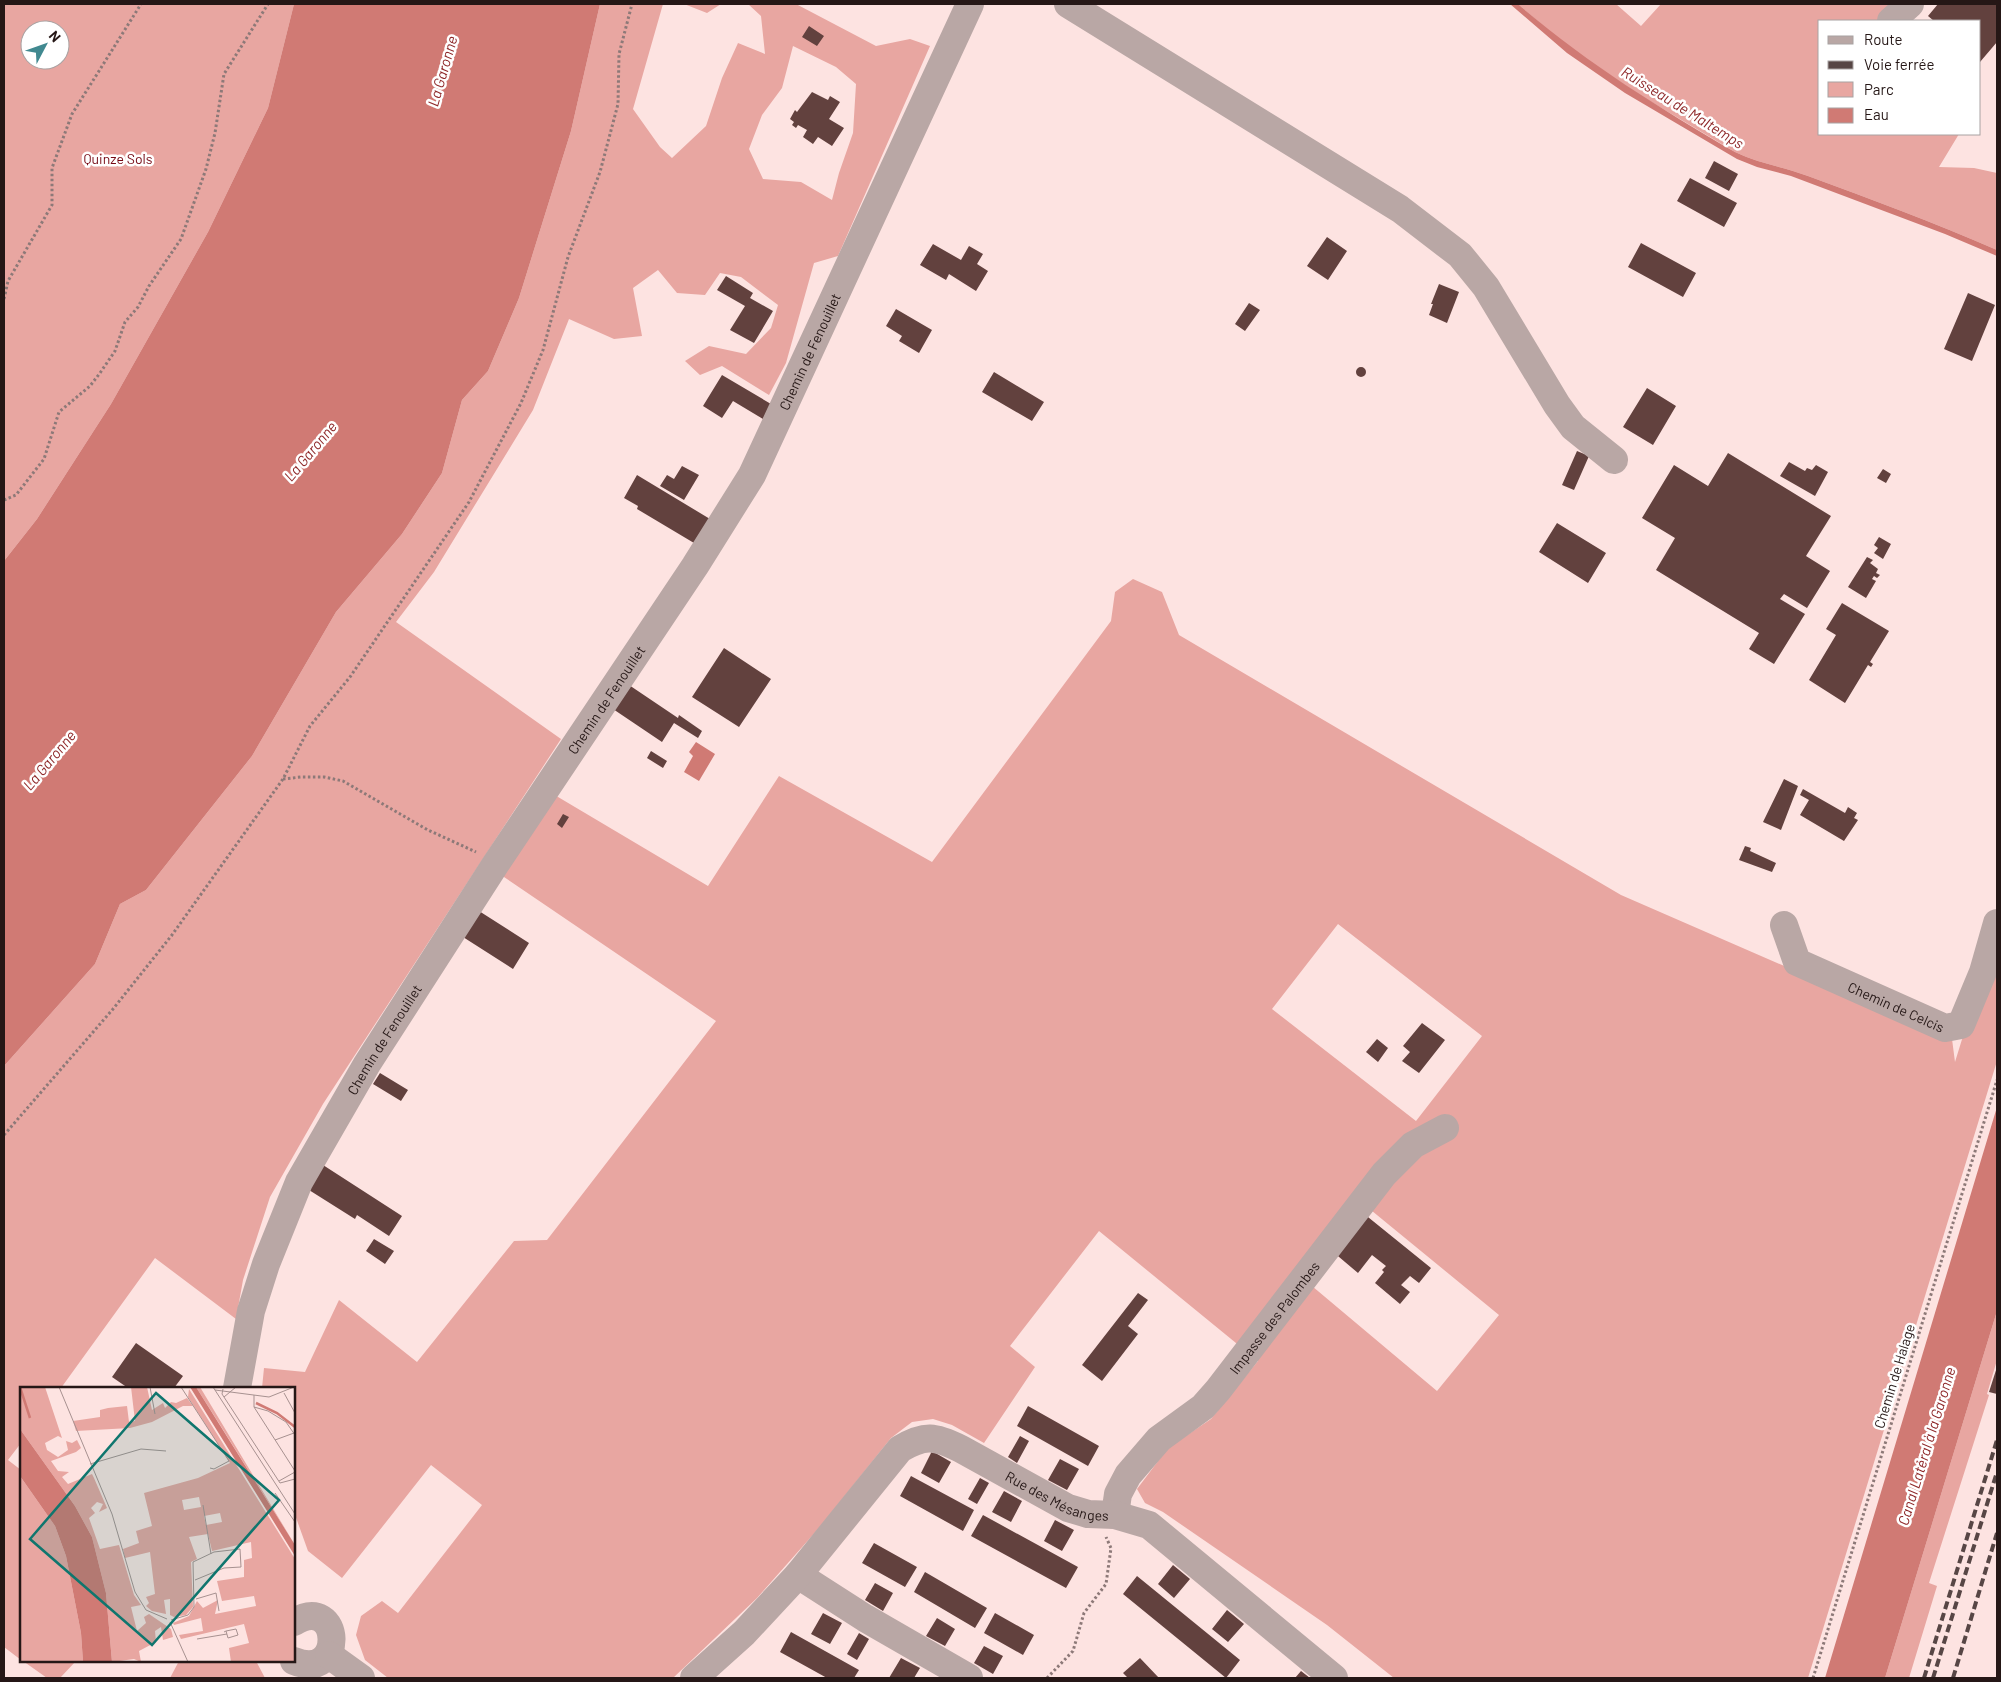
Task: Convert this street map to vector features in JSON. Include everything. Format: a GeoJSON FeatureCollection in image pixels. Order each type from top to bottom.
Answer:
{"type":"FeatureCollection","features":[{"type":"Feature","properties":{"kind":"street","name":"Chemin de Fenouillet"},"geometry":{"type":"LineString","coordinates":[[237,1387],[251,1311],[266,1264],[299,1182],[367,1064],[495,864],[695,566],[752,475],[970,4]]}},
{"type":"Feature","properties":{"kind":"street"},"geometry":{"type":"LineString","coordinates":[[1068,4],[1400,208],[1460,254],[1486,287],[1557,405],[1573,427],[1614,460]]}},
{"type":"Feature","properties":{"kind":"street"},"geometry":{"type":"LineString","coordinates":[[1892,20],[1910,4]]}},
{"type":"Feature","properties":{"kind":"street","name":"Chemin de Celcis"},"geometry":{"type":"LineString","coordinates":[[1784,925],[1797,962],[1946,1028],[1962,1025],[1983,972],[1997,923]]}},
{"type":"Feature","properties":{"kind":"street","name":"Impasse des Palombes"},"geometry":{"type":"LineString","coordinates":[[1109,1515],[1128,1475],[1159,1439],[1203,1407],[1218,1390],[1384,1174],[1413,1145],[1446,1128]]}},
{"type":"Feature","properties":{"kind":"street","name":"Rue des Mésanges"},"geometry":{"type":"LineString","coordinates":[[694,1678],[744,1633],[798,1575],[900,1448],[914,1440],[929,1437],[944,1440],[1068,1508],[1088,1514],[1109,1515],[1149,1525],[1334,1678]]}},
{"type":"Feature","properties":{"kind":"street"},"geometry":{"type":"LineString","coordinates":[[798,1575],[864,1618],[969,1678]]}},
{"type":"Feature","properties":{"kind":"street"},"geometry":{"type":"LineString","coordinates":[[297,1612],[325,1622],[332,1632],[333,1644],[329,1655],[317,1664],[299,1668]]}},
{"type":"Feature","properties":{"kind":"street"},"geometry":{"type":"LineString","coordinates":[[329,1655],[361,1678]]}},
{"type":"Feature","properties":{"kind":"path"},"geometry":{"type":"LineString","coordinates":[[4,299],[8,281],[52,205],[52,168],[72,114],[141,4]]}},
{"type":"Feature","properties":{"kind":"path"},"geometry":{"type":"LineString","coordinates":[[4,500],[16,495],[44,459],[60,412],[90,386],[100,373],[115,351],[125,322],[138,307],[149,286],[181,238],[206,169],[215,133],[224,74],[268,4]]}},
{"type":"Feature","properties":{"kind":"path"},"geometry":{"type":"LineString","coordinates":[[4,1135],[113,1009],[166,942],[283,779],[310,726],[350,677],[469,502],[521,403],[542,350],[568,257],[600,172],[618,104],[619,54],[632,4]]}},
{"type":"Feature","properties":{"kind":"path"},"geometry":{"type":"LineString","coordinates":[[283,779],[301,777],[343,781],[428,830],[482,854],[495,864]]}},
{"type":"Feature","properties":{"kind":"path","name":"Chemin de Halage"},"geometry":{"type":"LineString","coordinates":[[1813,1678],[1997,1080]]}},
{"type":"Feature","properties":{"kind":"path"},"geometry":{"type":"LineString","coordinates":[[1047,1678],[1073,1650],[1084,1613],[1106,1584],[1111,1548],[1105,1535],[1109,1515]]}},
{"type":"Feature","properties":{"kind":"green space","name":"Quinze Sols"},"geometry":{"type":"Polygon","coordinates":[[[4,4],[294,4],[268,108],[208,232],[111,404],[37,519],[4,561],[4,4]]]}},
{"type":"Feature","properties":{"kind":"green space"},"geometry":{"type":"Polygon","coordinates":[[[600,4],[663,4],[633,109],[660,147],[672,158],[706,126],[722,78],[738,43],[765,54],[761,16],[748,4],[796,4],[876,46],[910,39],[930,46],[838,256],[814,263],[786,363],[769,395],[722,366],[700,375],[685,361],[709,346],[746,354],[771,328],[778,305],[741,277],[720,273],[705,295],[677,293],[658,270],[633,288],[642,336],[614,339],[569,319],[533,410],[434,572],[396,622],[561,739],[323,1104],[270,1197],[243,1280],[236,1319],[155,1258],[62,1387],[20,1387],[20,1444],[8,1460],[20,1469],[20,1659],[4,1647],[4,1066],[95,964],[120,904],[146,890],[252,756],[336,612],[402,534],[442,473],[462,400],[488,371],[519,298],[571,131],[600,4]],[[793,46],[782,88],[762,115],[749,149],[763,179],[801,182],[832,200],[853,133],[856,84],[836,67],[793,46]]]}},
{"type":"Feature","properties":{"kind":"green space"},"geometry":{"type":"Polygon","coordinates":[[[684,4],[721,4],[707,13],[684,4]]]}},
{"type":"Feature","properties":{"kind":"green space"},"geometry":{"type":"Polygon","coordinates":[[[1518,4],[1616,4],[1641,26],[1661,4],[1896,4],[1888,20],[1818,20],[1818,135],[1958,135],[1939,167],[1974,168],[1997,173],[1997,250],[1855,193],[1735,152],[1638,94],[1580,55],[1518,4]]]}},
{"type":"Feature","properties":{"kind":"green space"},"geometry":{"type":"Polygon","coordinates":[[[1133,579],[1162,592],[1179,635],[1621,895],[1952,1039],[1955,1062],[1972,1007],[1997,962],[1997,1061],[1808,1678],[1394,1678],[1327,1625],[1163,1512],[1145,1503],[1137,1489],[1168,1448],[1211,1419],[1258,1361],[1099,1231],[1010,1346],[1035,1367],[984,1443],[952,1425],[933,1419],[912,1422],[891,1438],[819,1528],[757,1598],[673,1678],[388,1678],[365,1660],[356,1635],[361,1616],[382,1601],[398,1613],[482,1505],[431,1465],[342,1578],[308,1551],[295,1515],[295,1387],[262,1387],[264,1368],[305,1372],[339,1300],[417,1362],[514,1241],[547,1240],[716,1021],[501,875],[553,794],[708,886],[779,776],[932,862],[1111,621],[1115,592],[1133,579]],[[1338,924],[1272,1009],[1416,1121],[1482,1036],[1338,924]],[[1366,1206],[1306,1281],[1437,1391],[1499,1315],[1366,1206]]]}},
{"type":"Feature","properties":{"kind":"green space"},"geometry":{"type":"Polygon","coordinates":[[[1997,1311],[1997,1360],[1987,1394],[1989,1395],[1929,1583],[1937,1586],[1909,1678],[1885,1678],[1997,1311]]]}},
{"type":"Feature","properties":{"kind":"green space"},"geometry":{"type":"Polygon","coordinates":[[[24,1662],[75,1662],[60,1678],[47,1678],[24,1662]]]}},
{"type":"Feature","properties":{"kind":"green space"},"geometry":{"type":"Polygon","coordinates":[[[178,1662],[257,1662],[265,1678],[170,1678],[178,1662]]]}},
{"type":"Feature","properties":{"kind":"water","name":"La Garonne"},"geometry":{"type":"Polygon","coordinates":[[[294,4],[600,4],[571,131],[519,298],[488,371],[462,400],[442,473],[402,534],[336,612],[252,756],[146,890],[120,904],[95,964],[4,1066],[4,561],[37,519],[111,404],[208,232],[268,108],[294,4]]]}},
{"type":"Feature","properties":{"kind":"water"},"geometry":{"type":"Polygon","coordinates":[[[1510,4],[1518,4],[1569,45],[1623,83],[1735,152],[1808,176],[1927,221],[1997,250],[1997,256],[1945,234],[1791,176],[1757,167],[1737,159],[1625,93],[1567,53],[1510,4]]]}},
{"type":"Feature","properties":{"kind":"water"},"geometry":{"type":"Polygon","coordinates":[[[696,742],[715,754],[699,781],[684,772],[693,756],[689,752],[696,742]]]}},
{"type":"Feature","properties":{"kind":"water","name":"Canal Latéral à la Garonne"},"geometry":{"type":"Polygon","coordinates":[[[1997,1107],[1997,1311],[1885,1678],[1825,1678],[1997,1107]]]}},
{"type":"Feature","properties":{"kind":"building"},"geometry":{"type":"Polygon","coordinates":[[[1938,4],[1997,4],[1997,42],[1981,61],[1981,20],[1933,20],[1928,16],[1938,4]]]}},
{"type":"Feature","properties":{"kind":"building"},"geometry":{"type":"Polygon","coordinates":[[[809,26],[824,36],[817,46],[802,37],[809,26]]]}},
{"type":"Feature","properties":{"kind":"building"},"geometry":{"type":"Polygon","coordinates":[[[812,92],[828,100],[830,96],[840,102],[829,119],[844,128],[832,146],[818,137],[813,144],[803,137],[807,130],[798,125],[796,128],[792,125],[794,122],[790,119],[795,110],[797,112],[812,92]]]}},
{"type":"Feature","properties":{"kind":"building"},"geometry":{"type":"Polygon","coordinates":[[[1714,161],[1738,174],[1729,191],[1705,178],[1714,161]]]}},
{"type":"Feature","properties":{"kind":"building"},"geometry":{"type":"Polygon","coordinates":[[[1690,178],[1737,203],[1724,227],[1677,201],[1690,178]]]}},
{"type":"Feature","properties":{"kind":"building"},"geometry":{"type":"Polygon","coordinates":[[[1327,237],[1347,251],[1328,280],[1307,266],[1327,237]]]}},
{"type":"Feature","properties":{"kind":"building"},"geometry":{"type":"Polygon","coordinates":[[[1641,243],[1696,273],[1683,297],[1628,267],[1641,243]]]}},
{"type":"Feature","properties":{"kind":"building"},"geometry":{"type":"Polygon","coordinates":[[[933,244],[961,260],[969,246],[983,254],[977,264],[988,271],[976,291],[949,274],[946,280],[920,265],[933,244]]]}},
{"type":"Feature","properties":{"kind":"building"},"geometry":{"type":"Polygon","coordinates":[[[726,276],[753,293],[750,298],[773,311],[754,343],[730,330],[745,306],[717,290],[726,276]]]}},
{"type":"Feature","properties":{"kind":"building"},"geometry":{"type":"Polygon","coordinates":[[[1439,284],[1459,292],[1447,323],[1429,315],[1439,284]]]}},
{"type":"Feature","properties":{"kind":"building"},"geometry":{"type":"Polygon","coordinates":[[[1968,293],[1995,305],[1972,361],[1944,349],[1968,293]]]}},
{"type":"Feature","properties":{"kind":"building"},"geometry":{"type":"Polygon","coordinates":[[[1249,303],[1260,310],[1245,331],[1235,324],[1249,303]]]}},
{"type":"Feature","properties":{"kind":"building"},"geometry":{"type":"Polygon","coordinates":[[[896,309],[932,330],[919,353],[899,341],[902,336],[886,326],[896,309]]]}},
{"type":"Feature","properties":{"kind":"building"},"geometry":{"type":"Polygon","coordinates":[[[1361,367],[1366,372],[1361,377],[1356,372],[1361,367]]]}},
{"type":"Feature","properties":{"kind":"building"},"geometry":{"type":"Polygon","coordinates":[[[994,372],[1044,402],[1032,421],[982,392],[994,372]]]}},
{"type":"Feature","properties":{"kind":"building"},"geometry":{"type":"Polygon","coordinates":[[[722,375],[771,404],[763,419],[733,401],[722,418],[703,406],[722,375]]]}},
{"type":"Feature","properties":{"kind":"building"},"geometry":{"type":"Polygon","coordinates":[[[1647,388],[1676,406],[1653,445],[1623,427],[1647,388]]]}},
{"type":"Feature","properties":{"kind":"building"},"geometry":{"type":"Polygon","coordinates":[[[1577,451],[1589,456],[1574,490],[1562,485],[1577,451]]]}},
{"type":"Feature","properties":{"kind":"building"},"geometry":{"type":"Polygon","coordinates":[[[1728,453],[1831,516],[1806,556],[1830,571],[1807,608],[1784,594],[1780,599],[1805,614],[1774,664],[1749,649],[1759,633],[1656,570],[1675,538],[1642,518],[1674,465],[1708,486],[1728,453]]]}},
{"type":"Feature","properties":{"kind":"building"},"geometry":{"type":"Polygon","coordinates":[[[1789,462],[1805,471],[1807,468],[1812,470],[1816,465],[1828,472],[1815,496],[1780,476],[1789,462]]]}},
{"type":"Feature","properties":{"kind":"building"},"geometry":{"type":"Polygon","coordinates":[[[682,466],[699,475],[684,500],[660,486],[667,475],[674,479],[682,466]]]}},
{"type":"Feature","properties":{"kind":"building"},"geometry":{"type":"Polygon","coordinates":[[[1883,469],[1891,474],[1886,483],[1877,478],[1883,469]]]}},
{"type":"Feature","properties":{"kind":"building"},"geometry":{"type":"Polygon","coordinates":[[[637,475],[710,519],[694,543],[637,509],[638,506],[624,498],[637,475]]]}},
{"type":"Feature","properties":{"kind":"building"},"geometry":{"type":"Polygon","coordinates":[[[1557,523],[1606,553],[1588,583],[1539,552],[1557,523]]]}},
{"type":"Feature","properties":{"kind":"building"},"geometry":{"type":"Polygon","coordinates":[[[1879,537],[1891,544],[1883,559],[1874,553],[1878,548],[1874,545],[1879,537]]]}},
{"type":"Feature","properties":{"kind":"building"},"geometry":{"type":"Polygon","coordinates":[[[1867,557],[1873,560],[1870,563],[1878,569],[1876,573],[1880,575],[1877,578],[1874,576],[1872,579],[1876,581],[1866,598],[1848,587],[1867,557]]]}},
{"type":"Feature","properties":{"kind":"building"},"geometry":{"type":"Polygon","coordinates":[[[1842,603],[1889,631],[1870,662],[1873,664],[1871,667],[1868,665],[1845,703],[1809,680],[1836,635],[1826,629],[1842,603]]]}},
{"type":"Feature","properties":{"kind":"building"},"geometry":{"type":"Polygon","coordinates":[[[724,648],[771,679],[739,727],[692,697],[724,648]]]}},
{"type":"Feature","properties":{"kind":"building"},"geometry":{"type":"Polygon","coordinates":[[[629,685],[678,718],[679,715],[702,731],[698,738],[674,723],[662,742],[613,709],[629,685]]]}},
{"type":"Feature","properties":{"kind":"building"},"geometry":{"type":"Polygon","coordinates":[[[651,751],[667,761],[663,768],[647,758],[651,751]]]}},
{"type":"Feature","properties":{"kind":"building"},"geometry":{"type":"Polygon","coordinates":[[[1784,779],[1798,786],[1781,830],[1763,822],[1784,779]]]}},
{"type":"Feature","properties":{"kind":"building"},"geometry":{"type":"Polygon","coordinates":[[[1803,789],[1845,813],[1848,807],[1857,813],[1854,818],[1858,820],[1844,841],[1800,815],[1809,800],[1800,795],[1803,789]]]}},
{"type":"Feature","properties":{"kind":"building"},"geometry":{"type":"Polygon","coordinates":[[[563,814],[569,817],[562,828],[557,824],[563,814]]]}},
{"type":"Feature","properties":{"kind":"building"},"geometry":{"type":"Polygon","coordinates":[[[1745,846],[1751,848],[1750,851],[1776,863],[1772,872],[1739,860],[1745,846]]]}},
{"type":"Feature","properties":{"kind":"building"},"geometry":{"type":"Polygon","coordinates":[[[479,911],[529,943],[513,969],[463,937],[479,911]]]}},
{"type":"Feature","properties":{"kind":"building"},"geometry":{"type":"Polygon","coordinates":[[[1422,1023],[1445,1040],[1419,1073],[1402,1061],[1410,1052],[1403,1046],[1422,1023]]]}},
{"type":"Feature","properties":{"kind":"building"},"geometry":{"type":"Polygon","coordinates":[[[1377,1039],[1388,1048],[1378,1062],[1366,1052],[1377,1039]]]}},
{"type":"Feature","properties":{"kind":"building"},"geometry":{"type":"Polygon","coordinates":[[[380,1073],[408,1090],[401,1101],[373,1084],[380,1073]]]}},
{"type":"Feature","properties":{"kind":"building"},"geometry":{"type":"Polygon","coordinates":[[[323,1165],[402,1216],[389,1236],[357,1215],[355,1219],[309,1190],[323,1165]]]}},
{"type":"Feature","properties":{"kind":"building"},"geometry":{"type":"Polygon","coordinates":[[[1363,1213],[1431,1268],[1419,1283],[1410,1276],[1401,1285],[1410,1292],[1400,1304],[1375,1283],[1384,1272],[1382,1270],[1386,1266],[1372,1255],[1358,1273],[1332,1251],[1363,1213]]]}},
{"type":"Feature","properties":{"kind":"building"},"geometry":{"type":"Polygon","coordinates":[[[374,1239],[394,1251],[385,1264],[366,1251],[374,1239]]]}},
{"type":"Feature","properties":{"kind":"building"},"geometry":{"type":"Polygon","coordinates":[[[1138,1293],[1148,1300],[1128,1326],[1138,1334],[1102,1381],[1082,1365],[1138,1293]]]}},
{"type":"Feature","properties":{"kind":"building"},"geometry":{"type":"Polygon","coordinates":[[[136,1343],[183,1376],[175,1387],[127,1387],[112,1377],[136,1343]]]}},
{"type":"Feature","properties":{"kind":"building"},"geometry":{"type":"Polygon","coordinates":[[[1997,1367],[1997,1394],[1989,1392],[1997,1367]]]}},
{"type":"Feature","properties":{"kind":"building"},"geometry":{"type":"Polygon","coordinates":[[[1028,1406],[1099,1446],[1088,1466],[1017,1426],[1028,1406]]]}},
{"type":"Feature","properties":{"kind":"building"},"geometry":{"type":"Polygon","coordinates":[[[1020,1436],[1029,1441],[1017,1463],[1008,1457],[1020,1436]]]}},
{"type":"Feature","properties":{"kind":"building"},"geometry":{"type":"Polygon","coordinates":[[[932,1451],[951,1462],[939,1483],[921,1473],[932,1451]]]}},
{"type":"Feature","properties":{"kind":"building"},"geometry":{"type":"Polygon","coordinates":[[[1060,1459],[1079,1469],[1067,1490],[1048,1480],[1060,1459]]]}},
{"type":"Feature","properties":{"kind":"building"},"geometry":{"type":"Polygon","coordinates":[[[911,1476],[974,1510],[963,1531],[900,1496],[911,1476]]]}},
{"type":"Feature","properties":{"kind":"building"},"geometry":{"type":"Polygon","coordinates":[[[980,1478],[989,1483],[977,1504],[968,1499],[980,1478]]]}},
{"type":"Feature","properties":{"kind":"building"},"geometry":{"type":"Polygon","coordinates":[[[1004,1491],[1022,1501],[1011,1522],[992,1512],[1004,1491]]]}},
{"type":"Feature","properties":{"kind":"building"},"geometry":{"type":"Polygon","coordinates":[[[983,1515],[1078,1567],[1066,1588],[971,1536],[983,1515]]]}},
{"type":"Feature","properties":{"kind":"building"},"geometry":{"type":"Polygon","coordinates":[[[1055,1520],[1074,1530],[1062,1551],[1044,1541],[1055,1520]]]}},
{"type":"Feature","properties":{"kind":"building"},"geometry":{"type":"Polygon","coordinates":[[[874,1543],[917,1567],[905,1587],[862,1563],[874,1543]]]}},
{"type":"Feature","properties":{"kind":"building"},"geometry":{"type":"Polygon","coordinates":[[[1173,1565],[1190,1579],[1174,1598],[1158,1584],[1173,1565]]]}},
{"type":"Feature","properties":{"kind":"building"},"geometry":{"type":"Polygon","coordinates":[[[925,1572],[987,1608],[975,1628],[914,1592],[925,1572]]]}},
{"type":"Feature","properties":{"kind":"building"},"geometry":{"type":"Polygon","coordinates":[[[1137,1576],[1240,1660],[1226,1678],[1123,1594],[1137,1576]]]}},
{"type":"Feature","properties":{"kind":"building"},"geometry":{"type":"Polygon","coordinates":[[[875,1583],[893,1593],[883,1611],[865,1600],[875,1583]]]}},
{"type":"Feature","properties":{"kind":"building"},"geometry":{"type":"Polygon","coordinates":[[[1227,1610],[1244,1624],[1228,1642],[1212,1629],[1227,1610]]]}},
{"type":"Feature","properties":{"kind":"building"},"geometry":{"type":"Polygon","coordinates":[[[823,1613],[842,1623],[830,1644],[811,1634],[823,1613]]]}},
{"type":"Feature","properties":{"kind":"building"},"geometry":{"type":"Polygon","coordinates":[[[995,1613],[1034,1635],[1023,1655],[984,1633],[995,1613]]]}},
{"type":"Feature","properties":{"kind":"building"},"geometry":{"type":"Polygon","coordinates":[[[937,1618],[955,1629],[945,1646],[926,1636],[937,1618]]]}},
{"type":"Feature","properties":{"kind":"building"},"geometry":{"type":"Polygon","coordinates":[[[791,1632],[859,1670],[854,1678],[827,1678],[780,1652],[791,1632]]]}},
{"type":"Feature","properties":{"kind":"building"},"geometry":{"type":"Polygon","coordinates":[[[859,1633],[869,1639],[857,1660],[847,1654],[859,1633]]]}},
{"type":"Feature","properties":{"kind":"building"},"geometry":{"type":"Polygon","coordinates":[[[984,1646],[1003,1656],[993,1674],[974,1663],[984,1646]]]}},
{"type":"Feature","properties":{"kind":"building"},"geometry":{"type":"Polygon","coordinates":[[[901,1658],[920,1668],[914,1678],[889,1678],[901,1658]]]}},
{"type":"Feature","properties":{"kind":"building"},"geometry":{"type":"Polygon","coordinates":[[[1140,1658],[1159,1678],[1128,1678],[1123,1673],[1140,1658]]]}},
{"type":"Feature","properties":{"kind":"building"},"geometry":{"type":"Polygon","coordinates":[[[1301,1671],[1310,1678],[1295,1678],[1301,1671]]]}},
{"type":"Feature","properties":{"kind":"railway"},"geometry":{"type":"LineString","coordinates":[[1924,1678],[1997,1440]]}},
{"type":"Feature","properties":{"kind":"railway"},"geometry":{"type":"LineString","coordinates":[[1933,1678],[1997,1472]]}},
{"type":"Feature","properties":{"kind":"railway"},"geometry":{"type":"LineString","coordinates":[[1953,1678],[1997,1533]]}},
{"type":"Feature","properties":{"kind":"water label","name":"Ruisseau de Maltemps"},"geometry":{"type":"Point","coordinates":[1683,107]}}]}
